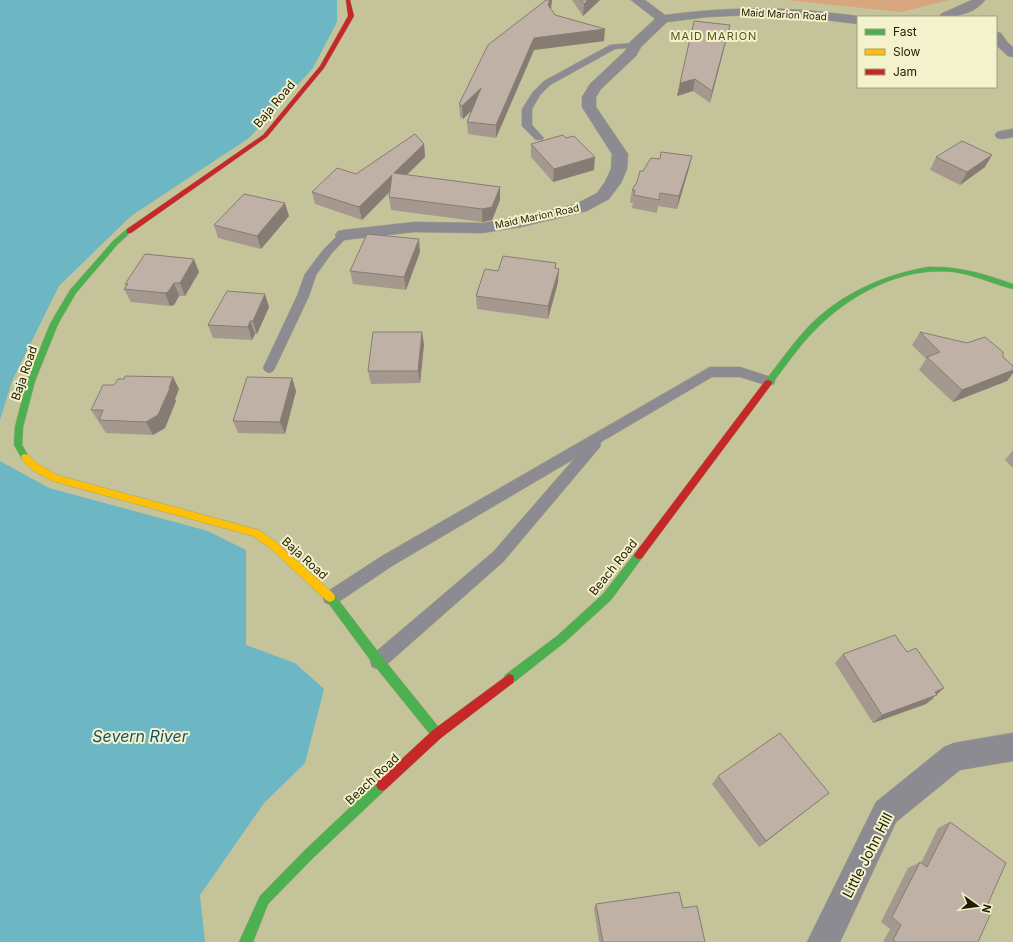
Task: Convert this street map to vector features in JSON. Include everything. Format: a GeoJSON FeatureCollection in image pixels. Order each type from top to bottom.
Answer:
{"type":"FeatureCollection","features":[{"type":"Feature","properties":{"kind":"street","name":"Baja Road"},"geometry":{"type":"LineString","coordinates":[[348,0],[351,16],[322,67],[264,136],[138,224],[115,243],[73,292],[54,324],[31,382],[19,427],[18,445],[24,457],[35,467],[54,478],[256,533],[273,545],[331,598],[378,661],[437,734]]}},
{"type":"Feature","properties":{"kind":"street"},"geometry":{"type":"LineString","coordinates":[[637,0],[663,19]]}},
{"type":"Feature","properties":{"kind":"street"},"geometry":{"type":"LineString","coordinates":[[947,16],[976,2],[982,16]]}},
{"type":"Feature","properties":{"kind":"street","name":"Maid Marion Road"},"geometry":{"type":"LineString","coordinates":[[344,235],[414,227],[482,228],[513,223],[581,208],[603,196],[614,183],[619,169],[620,154],[589,107],[589,97],[595,87],[631,53],[635,45],[663,19],[708,13],[749,11],[801,13],[857,20]]}},
{"type":"Feature","properties":{"kind":"street"},"geometry":{"type":"LineString","coordinates":[[997,37],[1003,46],[1013,53]]}},
{"type":"Feature","properties":{"kind":"street","name":"Beach Road"},"geometry":{"type":"LineString","coordinates":[[246,942],[264,900],[309,854],[437,734],[561,640],[607,596],[769,381],[812,328],[844,300],[874,285],[906,273],[946,269],[982,275],[1013,287]]}},
{"type":"Feature","properties":{"kind":"street","name":"Little John Hill"},"geometry":{"type":"LineString","coordinates":[[823,942],[886,812],[954,757],[1013,747]]}},
{"type":"Feature","properties":{"kind":"lane"},"geometry":{"type":"LineString","coordinates":[[539,138],[527,126],[527,110],[541,88],[556,76],[613,47],[635,45]]}},
{"type":"Feature","properties":{"kind":"lane"},"geometry":{"type":"LineString","coordinates":[[269,368],[303,296],[311,274],[327,252],[344,235]]}},
{"type":"Feature","properties":{"kind":"lane"},"geometry":{"type":"LineString","coordinates":[[331,598],[386,561],[710,372],[740,372],[769,381]]}},
{"type":"Feature","properties":{"kind":"lane"},"geometry":{"type":"LineString","coordinates":[[378,661],[498,557],[602,435]]}},
{"type":"Feature","properties":{"kind":"shaded area"},"geometry":{"type":"Polygon","coordinates":[[[787,0],[949,0],[901,12],[787,0]]]}},
{"type":"Feature","properties":{"kind":"water"},"geometry":{"type":"Polygon","coordinates":[[[0,0],[337,0],[337,22],[313,68],[249,138],[131,216],[59,286],[12,381],[0,420],[0,0]]]}},
{"type":"Feature","properties":{"kind":"water","name":"Severn River"},"geometry":{"type":"Polygon","coordinates":[[[0,461],[49,488],[208,531],[246,550],[246,645],[295,663],[324,689],[305,763],[264,803],[200,895],[205,942],[0,942],[0,461]]]}},
{"type":"Feature","properties":{"kind":"building"},"geometry":{"type":"Polygon","coordinates":[[[546,0],[550,0],[548,5],[555,15],[605,29],[534,38],[496,125],[467,122],[481,88],[462,106],[459,104],[488,45],[546,0]]]}},
{"type":"Feature","properties":{"kind":"building"},"geometry":{"type":"Polygon","coordinates":[[[581,0],[588,0],[584,4],[581,0]]]}},
{"type":"Feature","properties":{"kind":"building"},"geometry":{"type":"Polygon","coordinates":[[[694,21],[730,25],[712,91],[695,79],[680,83],[694,21]]]}},
{"type":"Feature","properties":{"kind":"building"},"geometry":{"type":"Polygon","coordinates":[[[415,134],[424,144],[394,173],[500,187],[492,207],[482,209],[389,197],[392,175],[359,207],[312,192],[337,168],[356,174],[415,134]]]}},
{"type":"Feature","properties":{"kind":"building"},"geometry":{"type":"Polygon","coordinates":[[[563,135],[566,138],[574,136],[595,157],[554,169],[531,144],[563,135]]]}},
{"type":"Feature","properties":{"kind":"building"},"geometry":{"type":"Polygon","coordinates":[[[962,141],[992,155],[967,172],[936,157],[962,141]]]}},
{"type":"Feature","properties":{"kind":"building"},"geometry":{"type":"Polygon","coordinates":[[[661,152],[692,156],[679,196],[660,193],[659,200],[634,195],[635,190],[632,190],[637,182],[640,171],[643,171],[651,158],[660,159],[661,152]]]}},
{"type":"Feature","properties":{"kind":"building"},"geometry":{"type":"Polygon","coordinates":[[[244,194],[285,203],[257,236],[214,225],[244,194]]]}},
{"type":"Feature","properties":{"kind":"building"},"geometry":{"type":"Polygon","coordinates":[[[367,234],[419,239],[404,277],[350,271],[367,234]]]}},
{"type":"Feature","properties":{"kind":"building"},"geometry":{"type":"Polygon","coordinates":[[[145,254],[194,259],[180,283],[174,283],[168,292],[165,293],[124,289],[128,284],[125,284],[145,254]]]}},
{"type":"Feature","properties":{"kind":"building"},"geometry":{"type":"Polygon","coordinates":[[[503,256],[556,263],[555,268],[559,269],[548,306],[476,296],[485,269],[498,271],[503,256]]]}},
{"type":"Feature","properties":{"kind":"building"},"geometry":{"type":"Polygon","coordinates":[[[227,291],[265,294],[253,321],[250,321],[248,327],[208,325],[227,291]]]}},
{"type":"Feature","properties":{"kind":"building"},"geometry":{"type":"Polygon","coordinates":[[[373,332],[422,332],[418,371],[368,371],[373,332]]]}},
{"type":"Feature","properties":{"kind":"building"},"geometry":{"type":"Polygon","coordinates":[[[920,332],[967,343],[985,337],[1003,352],[1003,357],[1013,366],[1013,370],[962,390],[927,357],[940,352],[920,332]]]}},
{"type":"Feature","properties":{"kind":"building"},"geometry":{"type":"Polygon","coordinates":[[[125,376],[173,377],[170,388],[158,415],[146,422],[99,420],[103,410],[91,410],[103,385],[114,385],[118,379],[124,379],[125,376]]]}},
{"type":"Feature","properties":{"kind":"building"},"geometry":{"type":"Polygon","coordinates":[[[247,377],[292,378],[280,422],[233,421],[247,377]]]}},
{"type":"Feature","properties":{"kind":"building"},"geometry":{"type":"Polygon","coordinates":[[[895,635],[907,652],[916,648],[944,688],[935,692],[937,695],[882,715],[843,654],[895,635]]]}},
{"type":"Feature","properties":{"kind":"building"},"geometry":{"type":"Polygon","coordinates":[[[780,733],[829,793],[766,841],[718,776],[780,733]]]}},
{"type":"Feature","properties":{"kind":"building"},"geometry":{"type":"Polygon","coordinates":[[[950,822],[1006,863],[986,908],[991,913],[978,942],[896,942],[893,940],[901,925],[892,917],[920,862],[927,867],[950,822]]]}},
{"type":"Feature","properties":{"kind":"building"},"geometry":{"type":"Polygon","coordinates":[[[679,892],[683,908],[697,906],[705,942],[603,942],[596,904],[679,892]]]}},
{"type":"Feature","properties":{"kind":"traffic: fast"},"geometry":{"type":"LineString","coordinates":[[25,457],[18,445],[19,427],[31,381],[54,324],[73,292],[115,243],[129,231]]}},
{"type":"Feature","properties":{"kind":"traffic: fast"},"geometry":{"type":"LineString","coordinates":[[768,383],[805,335],[824,316],[855,294],[873,285],[910,273],[946,269],[972,273],[1013,287]]}},
{"type":"Feature","properties":{"kind":"traffic: fast"},"geometry":{"type":"LineString","coordinates":[[509,679],[561,639],[607,597],[639,555]]}},
{"type":"Feature","properties":{"kind":"traffic: fast"},"geometry":{"type":"LineString","coordinates":[[330,597],[378,661],[437,734]]}},
{"type":"Feature","properties":{"kind":"traffic: fast"},"geometry":{"type":"LineString","coordinates":[[246,942],[264,900],[309,854],[382,785]]}},
{"type":"Feature","properties":{"kind":"traffic: slow"},"geometry":{"type":"LineString","coordinates":[[25,457],[35,467],[55,478],[256,533],[273,545],[330,597]]}},
{"type":"Feature","properties":{"kind":"traffic: jam"},"geometry":{"type":"LineString","coordinates":[[129,231],[265,136],[322,67],[351,16],[348,0]]}},
{"type":"Feature","properties":{"kind":"traffic: jam"},"geometry":{"type":"LineString","coordinates":[[639,555],[768,383]]}},
{"type":"Feature","properties":{"kind":"traffic: jam"},"geometry":{"type":"LineString","coordinates":[[382,785],[437,734],[509,679]]}},
{"type":"Feature","properties":{"kind":"district","name":"MAID MARION"},"geometry":{"type":"Point","coordinates":[714,36]}}]}
